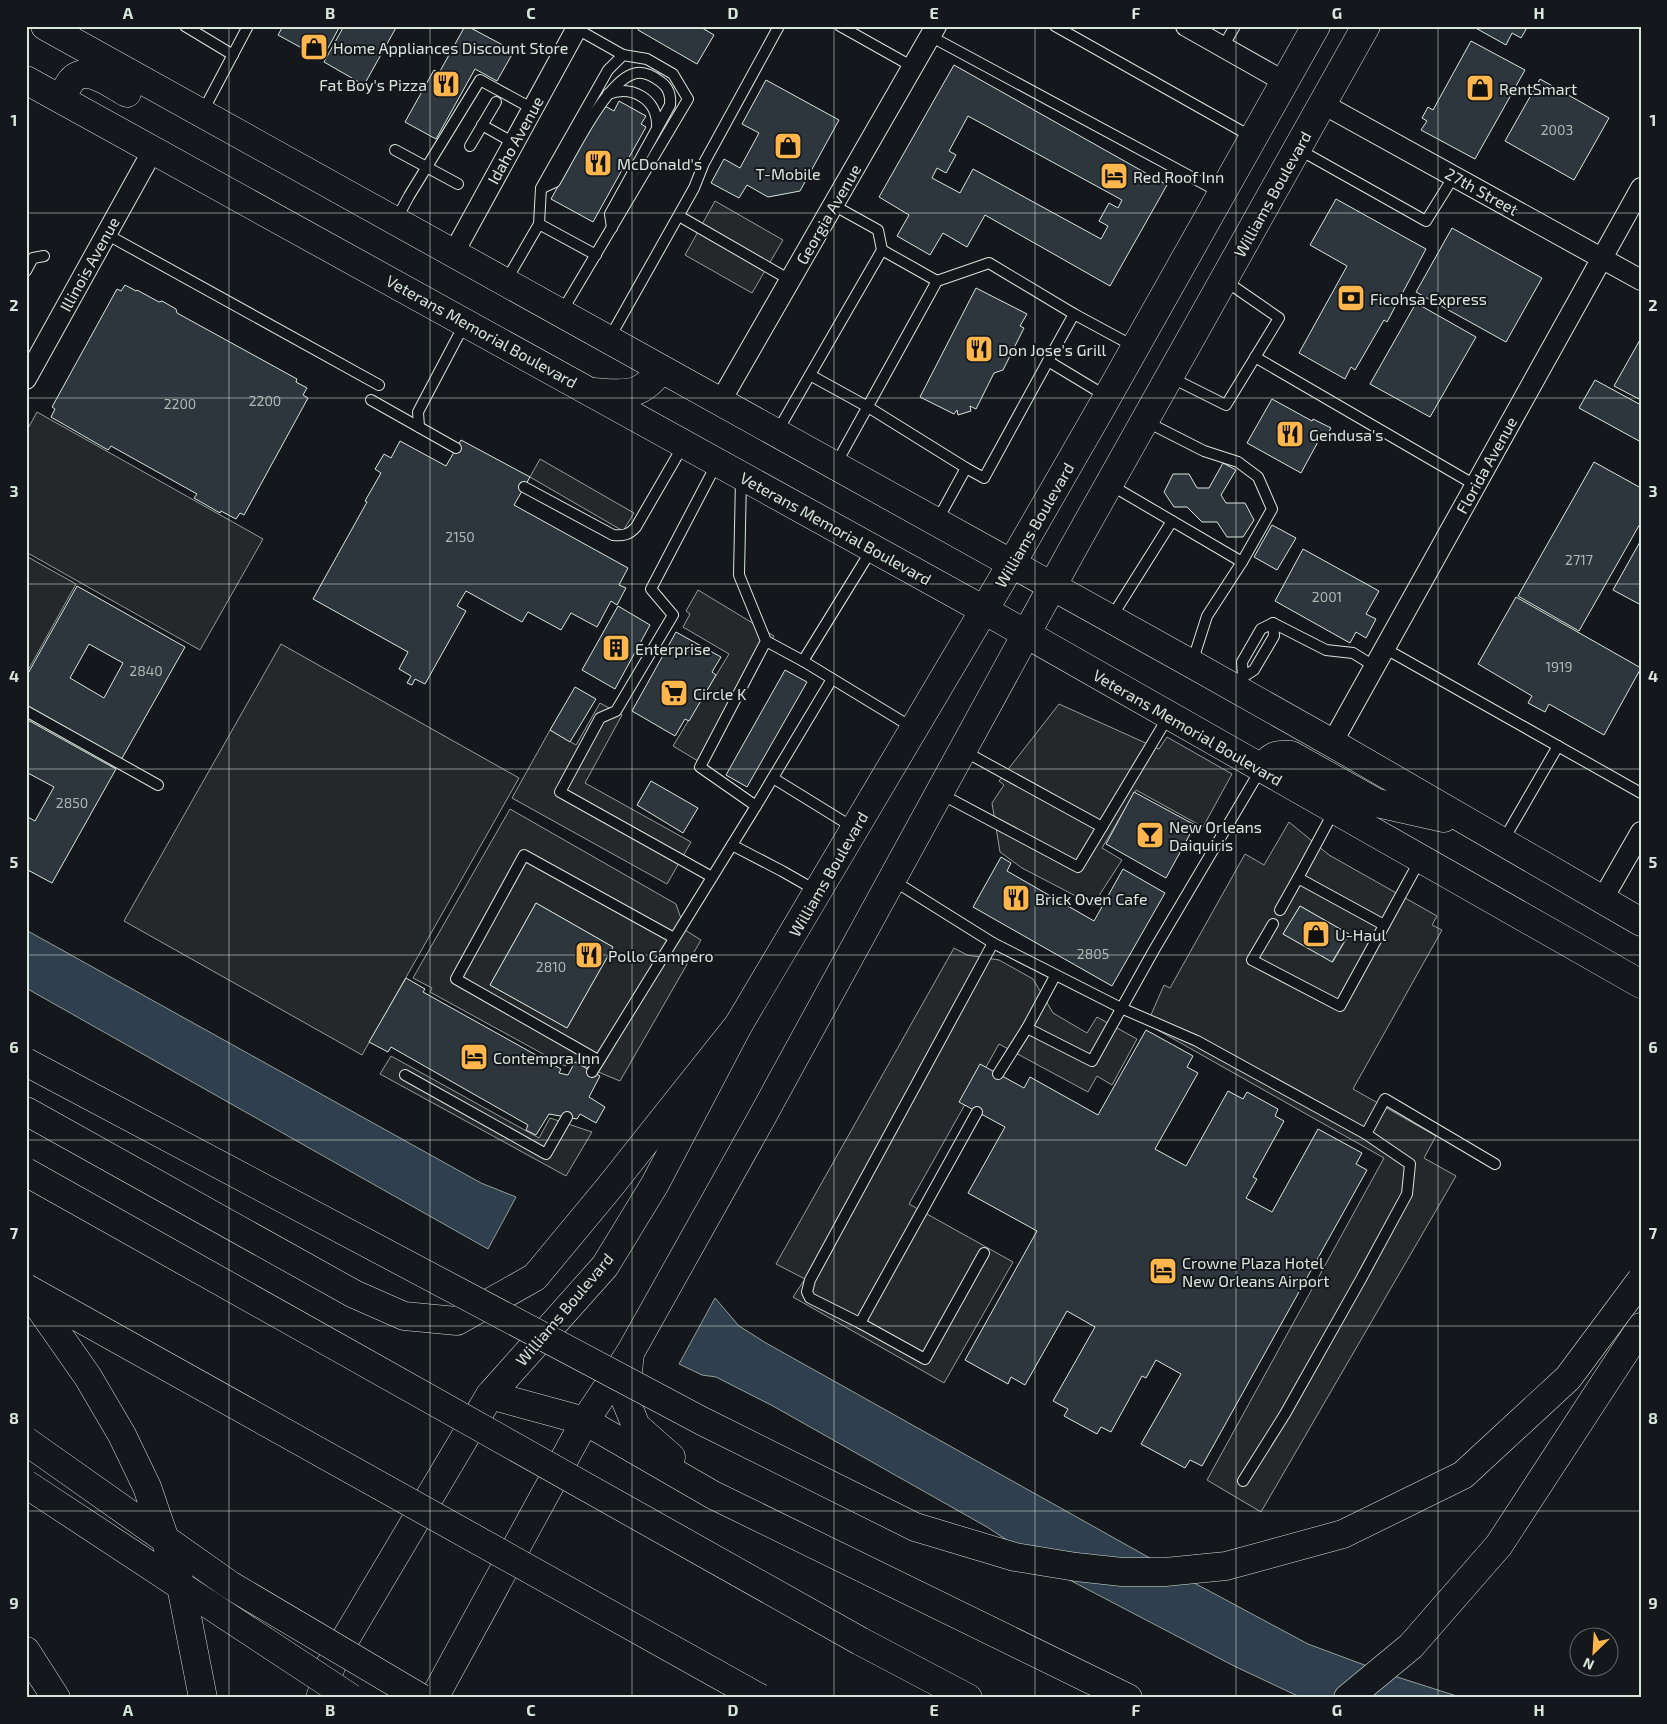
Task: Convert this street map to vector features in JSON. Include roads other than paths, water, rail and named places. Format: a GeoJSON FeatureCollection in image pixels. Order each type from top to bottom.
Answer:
{"type":"FeatureCollection","features":[{"type":"Feature","properties":{"kind":"main road","name":"Williams Boulevard"},"geometry":{"type":"LineString","coordinates":[[307,1698],[333,1661],[490,1395],[605,1266],[654,1184],[739,1024],[1108,397],[1316,26]]}},
{"type":"Feature","properties":{"kind":"main road","name":"Williams Boulevard"},"geometry":{"type":"LineString","coordinates":[[434,1698],[585,1421],[630,1353],[762,1117],[1025,634],[1366,26]]}},
{"type":"Feature","properties":{"kind":"main road"},"geometry":{"type":"LineString","coordinates":[[60,30],[202,114],[1110,619],[1192,664],[1240,683],[1332,743],[1641,922]]}},
{"type":"Feature","properties":{"kind":"main road"},"geometry":{"type":"LineString","coordinates":[[62,99],[69,84],[76,76],[85,74],[96,76],[358,221],[453,254]]}},
{"type":"Feature","properties":{"kind":"main road","name":"Veterans Memorial Boulevard"},"geometry":{"type":"LineString","coordinates":[[26,80],[984,610],[1641,984]]}},
{"type":"Feature","properties":{"kind":"main road"},"geometry":{"type":"LineString","coordinates":[[592,392],[625,394],[639,390],[651,383],[662,370]]}},
{"type":"Feature","properties":{"kind":"main road"},"geometry":{"type":"LineString","coordinates":[[1261,768],[1271,757],[1278,754],[1291,755],[1377,803],[1470,823]]}},
{"type":"Feature","properties":{"kind":"main road"},"geometry":{"type":"LineString","coordinates":[[26,1111],[354,1294],[404,1316],[457,1321],[534,1277],[608,1189],[739,1024]]}},
{"type":"Feature","properties":{"kind":"main road"},"geometry":{"type":"LineString","coordinates":[[26,1062],[702,1421],[915,1527],[1015,1557],[1076,1567],[1122,1572],[1165,1572],[1226,1566],[1343,1534],[1463,1475],[1568,1378],[1641,1280]]}},
{"type":"Feature","properties":{"kind":"main road"},"geometry":{"type":"LineString","coordinates":[[26,1172],[860,1641],[968,1698]]}},
{"type":"Feature","properties":{"kind":"main road"},"geometry":{"type":"LineString","coordinates":[[26,1288],[760,1698]]}},
{"type":"Feature","properties":{"kind":"main road"},"geometry":{"type":"LineString","coordinates":[[26,1293],[39,1307],[88,1377],[122,1435],[147,1487],[181,1586],[202,1698]]}},
{"type":"Feature","properties":{"kind":"main road"},"geometry":{"type":"LineString","coordinates":[[1348,1698],[1411,1646],[1499,1545],[1641,1327]]}},
{"type":"Feature","properties":{"kind":"main road"},"geometry":{"type":"LineString","coordinates":[[630,1353],[625,1398],[636,1426],[713,1495]]}},
{"type":"Feature","properties":{"kind":"main road"},"geometry":{"type":"LineString","coordinates":[[490,1395],[585,1421],[713,1495],[1128,1698]]}},
{"type":"Feature","properties":{"kind":"main road"},"geometry":{"type":"LineString","coordinates":[[26,1441],[230,1585],[422,1698]]}},
{"type":"Feature","properties":{"kind":"main road"},"geometry":{"type":"LineString","coordinates":[[26,1484],[351,1698]]}},
{"type":"Feature","properties":{"kind":"main road"},"geometry":{"type":"LineString","coordinates":[[26,1651],[56,1698]]}},
{"type":"Feature","properties":{"kind":"main road"},"geometry":{"type":"LineString","coordinates":[[320,1698],[333,1661]]}},
{"type":"Feature","properties":{"kind":"street"},"geometry":{"type":"LineString","coordinates":[[1186,26],[1285,82]]}},
{"type":"Feature","properties":{"kind":"street","name":"Idaho Avenue"},"geometry":{"type":"LineString","coordinates":[[453,254],[577,28]]}},
{"type":"Feature","properties":{"kind":"street","name":"Georgia Avenue"},"geometry":{"type":"LineString","coordinates":[[720,402],[933,31]]}},
{"type":"Feature","properties":{"kind":"street","name":"27th Street"},"geometry":{"type":"LineString","coordinates":[[1323,104],[1641,280]]}},
{"type":"Feature","properties":{"kind":"street","name":"Illinois Avenue"},"geometry":{"type":"LineString","coordinates":[[26,378],[153,150]]}},
{"type":"Feature","properties":{"kind":"street","name":"Florida Avenue"},"geometry":{"type":"LineString","coordinates":[[1332,743],[1641,188]]}},
{"type":"Feature","properties":{"kind":"street"},"geometry":{"type":"LineString","coordinates":[[1602,900],[1641,832]]}},
{"type":"Feature","properties":{"kind":"lane"},"geometry":{"type":"LineString","coordinates":[[186,26],[233,55]]}},
{"type":"Feature","properties":{"kind":"lane"},"geometry":{"type":"LineString","coordinates":[[202,114],[248,26]]}},
{"type":"Feature","properties":{"kind":"lane"},"geometry":{"type":"LineString","coordinates":[[608,341],[679,216],[694,188],[704,163],[780,26]]}},
{"type":"Feature","properties":{"kind":"lane"},"geometry":{"type":"LineString","coordinates":[[840,26],[913,67]]}},
{"type":"Feature","properties":{"kind":"lane"},"geometry":{"type":"LineString","coordinates":[[1055,26],[1253,138]]}},
{"type":"Feature","properties":{"kind":"lane"},"geometry":{"type":"LineString","coordinates":[[1223,47],[1235,26]]}},
{"type":"Feature","properties":{"kind":"lane"},"geometry":{"type":"LineString","coordinates":[[561,314],[688,99],[673,74],[647,59],[623,56],[577,28]]}},
{"type":"Feature","properties":{"kind":"lane"},"geometry":{"type":"LineString","coordinates":[[933,31],[1222,193]]}},
{"type":"Feature","properties":{"kind":"lane"},"geometry":{"type":"LineString","coordinates":[[505,283],[539,224],[541,188],[608,70],[623,56]]}},
{"type":"Feature","properties":{"kind":"lane"},"geometry":{"type":"LineString","coordinates":[[541,188],[555,182],[608,94],[624,78],[634,73],[645,73],[655,77],[667,86],[671,98],[670,105],[657,125],[610,214],[612,228]]}},
{"type":"Feature","properties":{"kind":"lane"},"geometry":{"type":"LineString","coordinates":[[395,222],[480,80],[533,109]]}},
{"type":"Feature","properties":{"kind":"lane"},"geometry":{"type":"LineString","coordinates":[[608,94],[615,91],[626,91],[642,97],[652,104],[657,114],[657,125]]}},
{"type":"Feature","properties":{"kind":"lane"},"geometry":{"type":"LineString","coordinates":[[470,146],[496,102]]}},
{"type":"Feature","properties":{"kind":"lane"},"geometry":{"type":"LineString","coordinates":[[482,125],[514,143]]}},
{"type":"Feature","properties":{"kind":"lane"},"geometry":{"type":"LineString","coordinates":[[1298,148],[1426,221],[1454,176]]}},
{"type":"Feature","properties":{"kind":"lane"},"geometry":{"type":"LineString","coordinates":[[396,150],[458,184]]}},
{"type":"Feature","properties":{"kind":"lane"},"geometry":{"type":"LineString","coordinates":[[777,433],[882,250],[878,230],[833,204]]}},
{"type":"Feature","properties":{"kind":"lane"},"geometry":{"type":"LineString","coordinates":[[679,216],[790,280]]}},
{"type":"Feature","properties":{"kind":"lane"},"geometry":{"type":"LineString","coordinates":[[539,224],[596,255]]}},
{"type":"Feature","properties":{"kind":"lane"},"geometry":{"type":"LineString","coordinates":[[106,234],[379,385]]}},
{"type":"Feature","properties":{"kind":"lane"},"geometry":{"type":"LineString","coordinates":[[882,250],[938,281]]}},
{"type":"Feature","properties":{"kind":"lane"},"geometry":{"type":"LineString","coordinates":[[26,271],[33,258],[44,256]]}},
{"type":"Feature","properties":{"kind":"lane"},"geometry":{"type":"LineString","coordinates":[[836,465],[938,281],[989,263],[1074,314],[1136,347]]}},
{"type":"Feature","properties":{"kind":"lane"},"geometry":{"type":"LineString","coordinates":[[1169,377],[1226,405],[1279,318],[1224,280]]}},
{"type":"Feature","properties":{"kind":"lane"},"geometry":{"type":"LineString","coordinates":[[810,375],[868,407],[984,478],[1074,314]]}},
{"type":"Feature","properties":{"kind":"lane"},"geometry":{"type":"LineString","coordinates":[[419,427],[418,412],[466,322]]}},
{"type":"Feature","properties":{"kind":"lane"},"geometry":{"type":"LineString","coordinates":[[1255,358],[1475,485]]}},
{"type":"Feature","properties":{"kind":"lane"},"geometry":{"type":"LineString","coordinates":[[1048,361],[1108,397]]}},
{"type":"Feature","properties":{"kind":"lane"},"geometry":{"type":"LineString","coordinates":[[370,400],[456,448]]}},
{"type":"Feature","properties":{"kind":"lane"},"geometry":{"type":"LineString","coordinates":[[1144,421],[1204,451],[1238,462],[1258,477],[1272,509],[1242,562],[1207,616],[1192,664]]}},
{"type":"Feature","properties":{"kind":"lane"},"geometry":{"type":"LineString","coordinates":[[524,487],[613,535],[621,536],[630,533],[636,527],[684,443]]}},
{"type":"Feature","properties":{"kind":"lane"},"geometry":{"type":"LineString","coordinates":[[937,522],[966,468]]}},
{"type":"Feature","properties":{"kind":"lane"},"geometry":{"type":"LineString","coordinates":[[729,469],[739,575],[766,641],[803,661],[914,728]]}},
{"type":"Feature","properties":{"kind":"lane"},"geometry":{"type":"LineString","coordinates":[[712,877],[560,792],[600,718],[616,711],[673,615],[651,590],[729,469]]}},
{"type":"Feature","properties":{"kind":"lane"},"geometry":{"type":"LineString","coordinates":[[1109,484],[1242,562]]}},
{"type":"Feature","properties":{"kind":"lane"},"geometry":{"type":"LineString","coordinates":[[1110,619],[1172,521]]}},
{"type":"Feature","properties":{"kind":"lane"},"geometry":{"type":"LineString","coordinates":[[803,661],[873,548]]}},
{"type":"Feature","properties":{"kind":"lane"},"geometry":{"type":"LineString","coordinates":[[1273,623],[1326,650],[1353,653],[1374,666]]}},
{"type":"Feature","properties":{"kind":"lane"},"geometry":{"type":"LineString","coordinates":[[1240,683],[1254,670],[1274,636],[1273,623]]}},
{"type":"Feature","properties":{"kind":"lane"},"geometry":{"type":"LineString","coordinates":[[1240,683],[1242,662],[1261,629],[1273,623]]}},
{"type":"Feature","properties":{"kind":"lane"},"geometry":{"type":"LineString","coordinates":[[756,806],[700,767],[766,641]]}},
{"type":"Feature","properties":{"kind":"lane"},"geometry":{"type":"LineString","coordinates":[[1384,648],[1641,793]]}},
{"type":"Feature","properties":{"kind":"lane"},"geometry":{"type":"LineString","coordinates":[[592,1072],[832,679]]}},
{"type":"Feature","properties":{"kind":"lane"},"geometry":{"type":"LineString","coordinates":[[26,711],[158,785]]}},
{"type":"Feature","properties":{"kind":"lane"},"geometry":{"type":"LineString","coordinates":[[938,793],[1078,867],[1169,716]]}},
{"type":"Feature","properties":{"kind":"lane"},"geometry":{"type":"LineString","coordinates":[[1502,842],[1558,746]]}},
{"type":"Feature","properties":{"kind":"lane"},"geometry":{"type":"LineString","coordinates":[[962,750],[1102,827]]}},
{"type":"Feature","properties":{"kind":"lane"},"geometry":{"type":"LineString","coordinates":[[1027,1028],[1092,1060],[1261,768]]}},
{"type":"Feature","properties":{"kind":"lane"},"geometry":{"type":"LineString","coordinates":[[773,778],[854,828]]}},
{"type":"Feature","properties":{"kind":"lane"},"geometry":{"type":"LineString","coordinates":[[1280,910],[1334,810]]}},
{"type":"Feature","properties":{"kind":"lane"},"geometry":{"type":"LineString","coordinates":[[732,845],[818,892]]}},
{"type":"Feature","properties":{"kind":"lane"},"geometry":{"type":"LineString","coordinates":[[598,1060],[456,979],[524,855],[674,938]]}},
{"type":"Feature","properties":{"kind":"lane"},"geometry":{"type":"LineString","coordinates":[[1273,924],[1252,960],[1340,1006],[1420,859]]}},
{"type":"Feature","properties":{"kind":"lane"},"geometry":{"type":"LineString","coordinates":[[1298,878],[1384,925]]}},
{"type":"Feature","properties":{"kind":"lane"},"geometry":{"type":"LineString","coordinates":[[891,879],[993,943],[1121,1008],[1197,1041],[1366,1134],[1410,1164],[1407,1194],[1294,1397],[1243,1481]]}},
{"type":"Feature","properties":{"kind":"lane"},"geometry":{"type":"LineString","coordinates":[[984,1253],[925,1360],[810,1298],[807,1292],[810,1280],[993,943]]}},
{"type":"Feature","properties":{"kind":"lane"},"geometry":{"type":"LineString","coordinates":[[998,1074],[1027,1028],[1055,976]]}},
{"type":"Feature","properties":{"kind":"lane"},"geometry":{"type":"LineString","coordinates":[[405,1075],[546,1154],[567,1117]]}},
{"type":"Feature","properties":{"kind":"lane"},"geometry":{"type":"LineString","coordinates":[[1366,1134],[1385,1100],[1495,1164]]}},
{"type":"Feature","properties":{"kind":"lane"},"geometry":{"type":"LineString","coordinates":[[860,1324],[976,1112]]}},
{"type":"Feature","properties":{"kind":"water"},"geometry":{"type":"Polygon","coordinates":[[[26,930],[481,1183],[516,1197],[488,1249],[26,988],[26,930]]]}},
{"type":"Feature","properties":{"kind":"water"},"geometry":{"type":"Polygon","coordinates":[[[715,1298],[739,1326],[766,1343],[1198,1585],[1308,1644],[1394,1676],[1463,1698],[1302,1698],[1234,1666],[1060,1575],[987,1527],[773,1406],[716,1377],[702,1375],[679,1364],[715,1298]]]}},
{"type":"Feature","properties":{"kind":"place","name":"Home Appliances Discount Store"},"geometry":{"type":"Point","coordinates":[314,47]}},
{"type":"Feature","properties":{"kind":"place","name":"Fat Boy's Pizza"},"geometry":{"type":"Point","coordinates":[446,84]}},
{"type":"Feature","properties":{"kind":"place","name":"RentSmart"},"geometry":{"type":"Point","coordinates":[1480,88]}},
{"type":"Feature","properties":{"kind":"place","name":"T-Mobile"},"geometry":{"type":"Point","coordinates":[788,146]}},
{"type":"Feature","properties":{"kind":"place","name":"McDonald's"},"geometry":{"type":"Point","coordinates":[598,163]}},
{"type":"Feature","properties":{"kind":"place","name":"Red Roof Inn"},"geometry":{"type":"Point","coordinates":[1114,176]}},
{"type":"Feature","properties":{"kind":"place","name":"Ficohsa Express"},"geometry":{"type":"Point","coordinates":[1351,298]}},
{"type":"Feature","properties":{"kind":"place","name":"Don Jose's Grill"},"geometry":{"type":"Point","coordinates":[979,349]}},
{"type":"Feature","properties":{"kind":"place","name":"Gendusa's"},"geometry":{"type":"Point","coordinates":[1290,434]}},
{"type":"Feature","properties":{"kind":"place","name":"Enterprise"},"geometry":{"type":"Point","coordinates":[616,648]}},
{"type":"Feature","properties":{"kind":"place","name":"Circle K"},"geometry":{"type":"Point","coordinates":[674,693]}},
{"type":"Feature","properties":{"kind":"place","name":"New Orleans Daiquiris"},"geometry":{"type":"Point","coordinates":[1150,835]}},
{"type":"Feature","properties":{"kind":"place","name":"Brick Oven Cafe"},"geometry":{"type":"Point","coordinates":[1016,898]}},
{"type":"Feature","properties":{"kind":"place","name":"U-Haul"},"geometry":{"type":"Point","coordinates":[1316,934]}},
{"type":"Feature","properties":{"kind":"place","name":"Pollo Campero"},"geometry":{"type":"Point","coordinates":[589,955]}},
{"type":"Feature","properties":{"kind":"place","name":"Contempra Inn"},"geometry":{"type":"Point","coordinates":[474,1057]}},
{"type":"Feature","properties":{"kind":"place","name":"Crowne Plaza Hotel New Orleans Airport"},"geometry":{"type":"Point","coordinates":[1163,1271]}}]}
